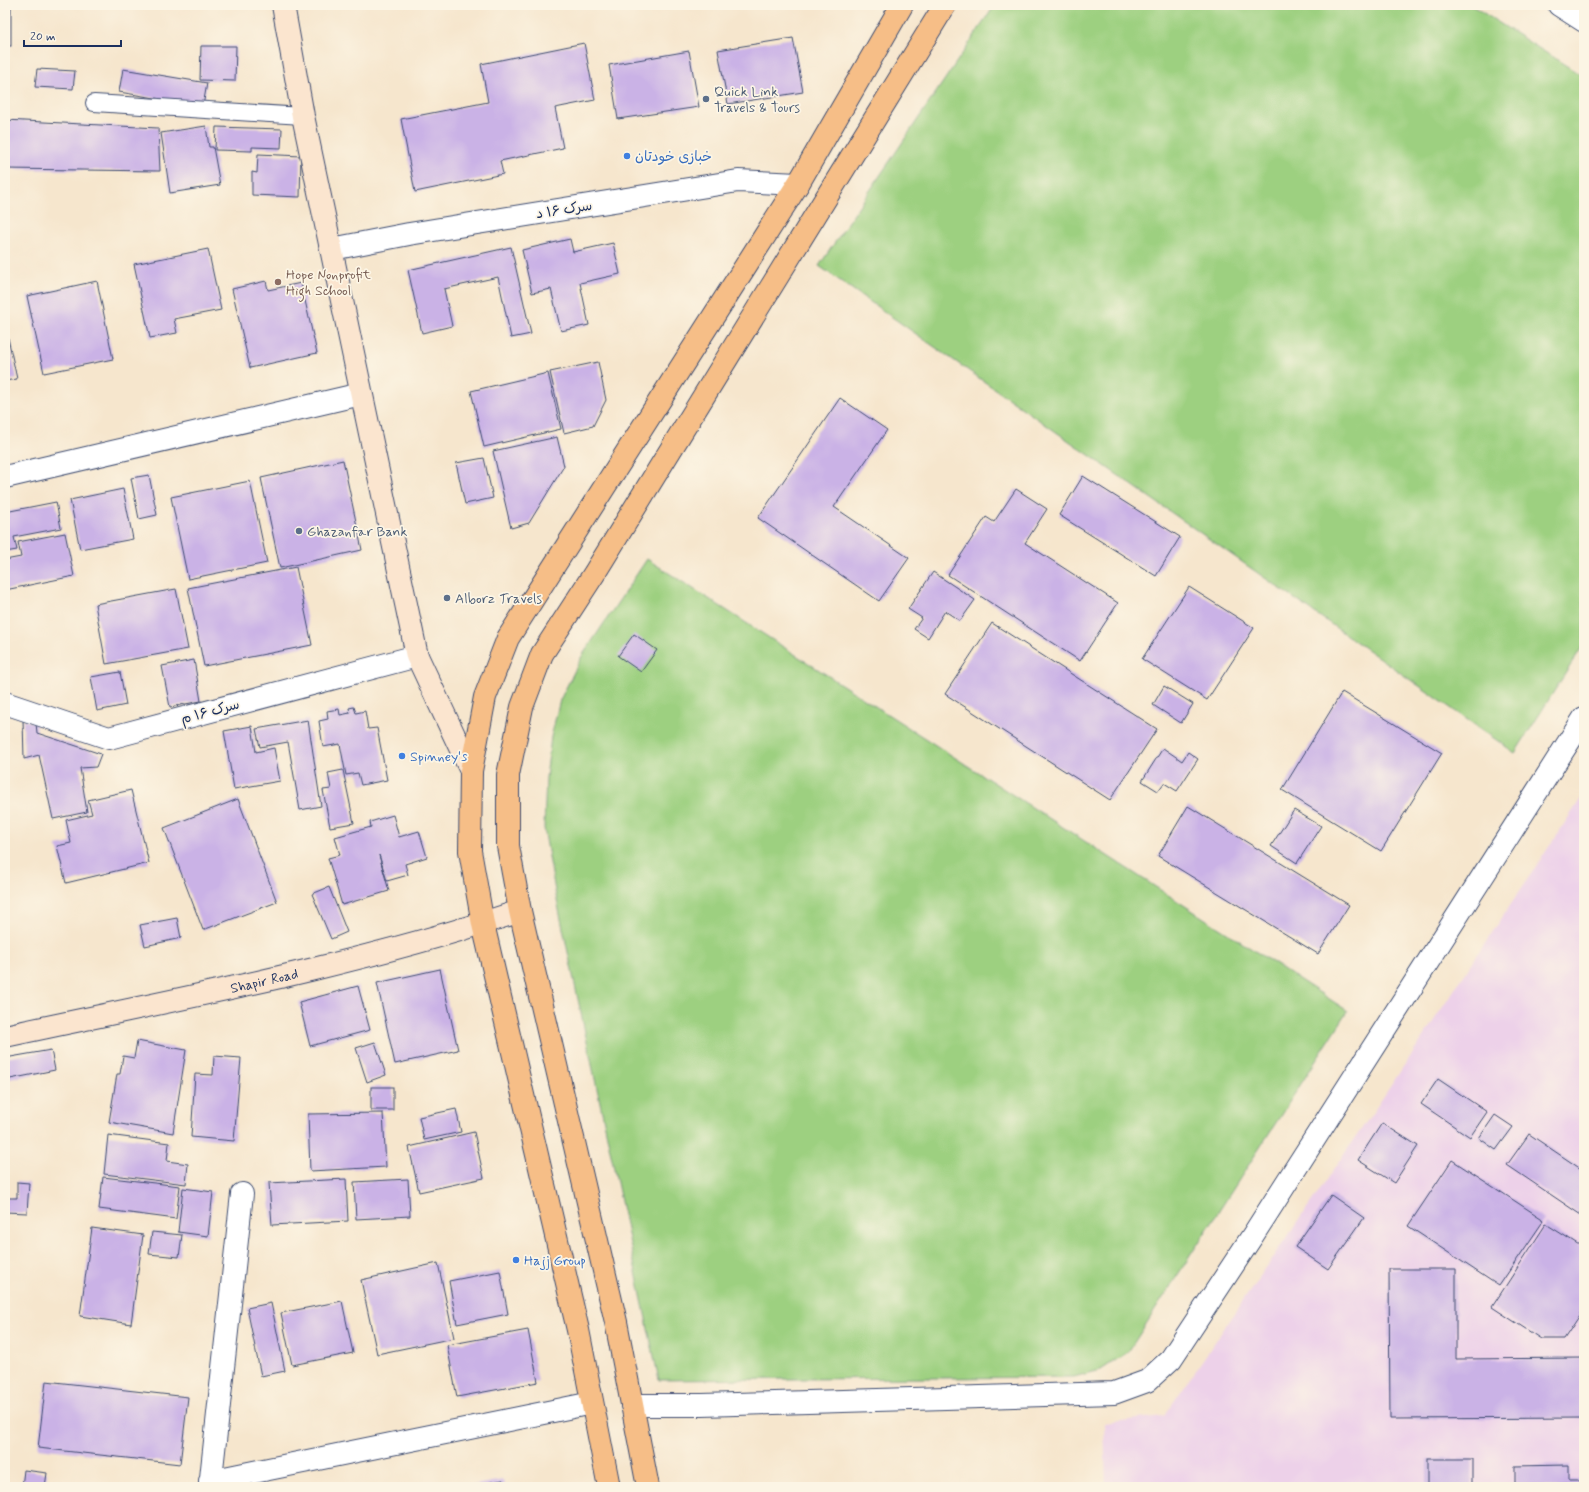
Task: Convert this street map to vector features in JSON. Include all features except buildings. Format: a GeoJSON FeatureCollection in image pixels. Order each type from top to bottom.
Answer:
{"type":"FeatureCollection","features":[{"type":"Feature","properties":{"kind":"main road"},"geometry":{"type":"LineString","coordinates":[[609,1487],[578,1330],[483,924],[470,851],[471,772],[485,697],[508,638],[798,184],[902,5]]}},
{"type":"Feature","properties":{"kind":"main road"},"geometry":{"type":"LineString","coordinates":[[648,1487],[616,1322],[520,911],[508,846],[508,775],[522,707],[542,654],[602,561],[945,5]]}},
{"type":"Feature","properties":{"kind":"main road"},"geometry":{"type":"LineString","coordinates":[[798,184],[824,199]]}},
{"type":"Feature","properties":{"kind":"street"},"geometry":{"type":"LineString","coordinates":[[283,5],[304,116],[361,394],[417,656],[471,772]]}},
{"type":"Feature","properties":{"kind":"street"},"geometry":{"type":"LineString","coordinates":[[1560,5],[1584,21]]}},
{"type":"Feature","properties":{"kind":"street","name":"سرک ۱۶ د"},"geometry":{"type":"LineString","coordinates":[[332,249],[409,234],[738,180],[798,184]]}},
{"type":"Feature","properties":{"kind":"street"},"geometry":{"type":"LineString","coordinates":[[5,477],[361,394]]}},
{"type":"Feature","properties":{"kind":"street","name":"سرک ۱۶ م"},"geometry":{"type":"LineString","coordinates":[[5,703],[109,738],[417,656]]}},
{"type":"Feature","properties":{"kind":"street"},"geometry":{"type":"LineString","coordinates":[[632,1405],[726,1404],[1114,1393],[1147,1381],[1171,1359],[1253,1235],[1584,718]]}},
{"type":"Feature","properties":{"kind":"street","name":"Shapir Road"},"geometry":{"type":"LineString","coordinates":[[5,1036],[346,962],[483,924],[520,911]]}},
{"type":"Feature","properties":{"kind":"street"},"geometry":{"type":"LineString","coordinates":[[242,1194],[210,1484],[592,1403]]}},
{"type":"Feature","properties":{"kind":"lane"},"geometry":{"type":"LineString","coordinates":[[94,103],[304,116]]}},
{"type":"Feature","properties":{"kind":"shaded area"},"geometry":{"type":"Polygon","coordinates":[[[1584,794],[1584,1487],[1106,1487],[1104,1423],[1164,1416],[1378,1105],[1584,794]]]}},
{"type":"Feature","properties":{"kind":"green space"},"geometry":{"type":"Polygon","coordinates":[[[995,5],[1471,5],[1584,77],[1584,644],[1515,753],[819,266],[995,5]]]}},
{"type":"Feature","properties":{"kind":"green space"},"geometry":{"type":"Polygon","coordinates":[[[647,559],[1348,1011],[1128,1352],[1101,1370],[1074,1377],[659,1380],[555,891],[544,828],[546,778],[551,737],[560,700],[582,656],[647,559]]]}},
{"type":"Feature","properties":{"kind":"place","name":"Quick Link Travels & Tours"},"geometry":{"type":"Point","coordinates":[706,99]}},
{"type":"Feature","properties":{"kind":"place","name":"خبازی خودتان"},"geometry":{"type":"Point","coordinates":[627,156]}},
{"type":"Feature","properties":{"kind":"place","name":"Hope Nonprofit High School"},"geometry":{"type":"Point","coordinates":[278,282]}},
{"type":"Feature","properties":{"kind":"place","name":"Ghazanfar Bank"},"geometry":{"type":"Point","coordinates":[299,531]}},
{"type":"Feature","properties":{"kind":"place","name":"Alborz Travels"},"geometry":{"type":"Point","coordinates":[447,598]}},
{"type":"Feature","properties":{"kind":"place","name":"Spinney's"},"geometry":{"type":"Point","coordinates":[402,756]}},
{"type":"Feature","properties":{"kind":"place","name":"Hajj Group"},"geometry":{"type":"Point","coordinates":[516,1260]}}]}
